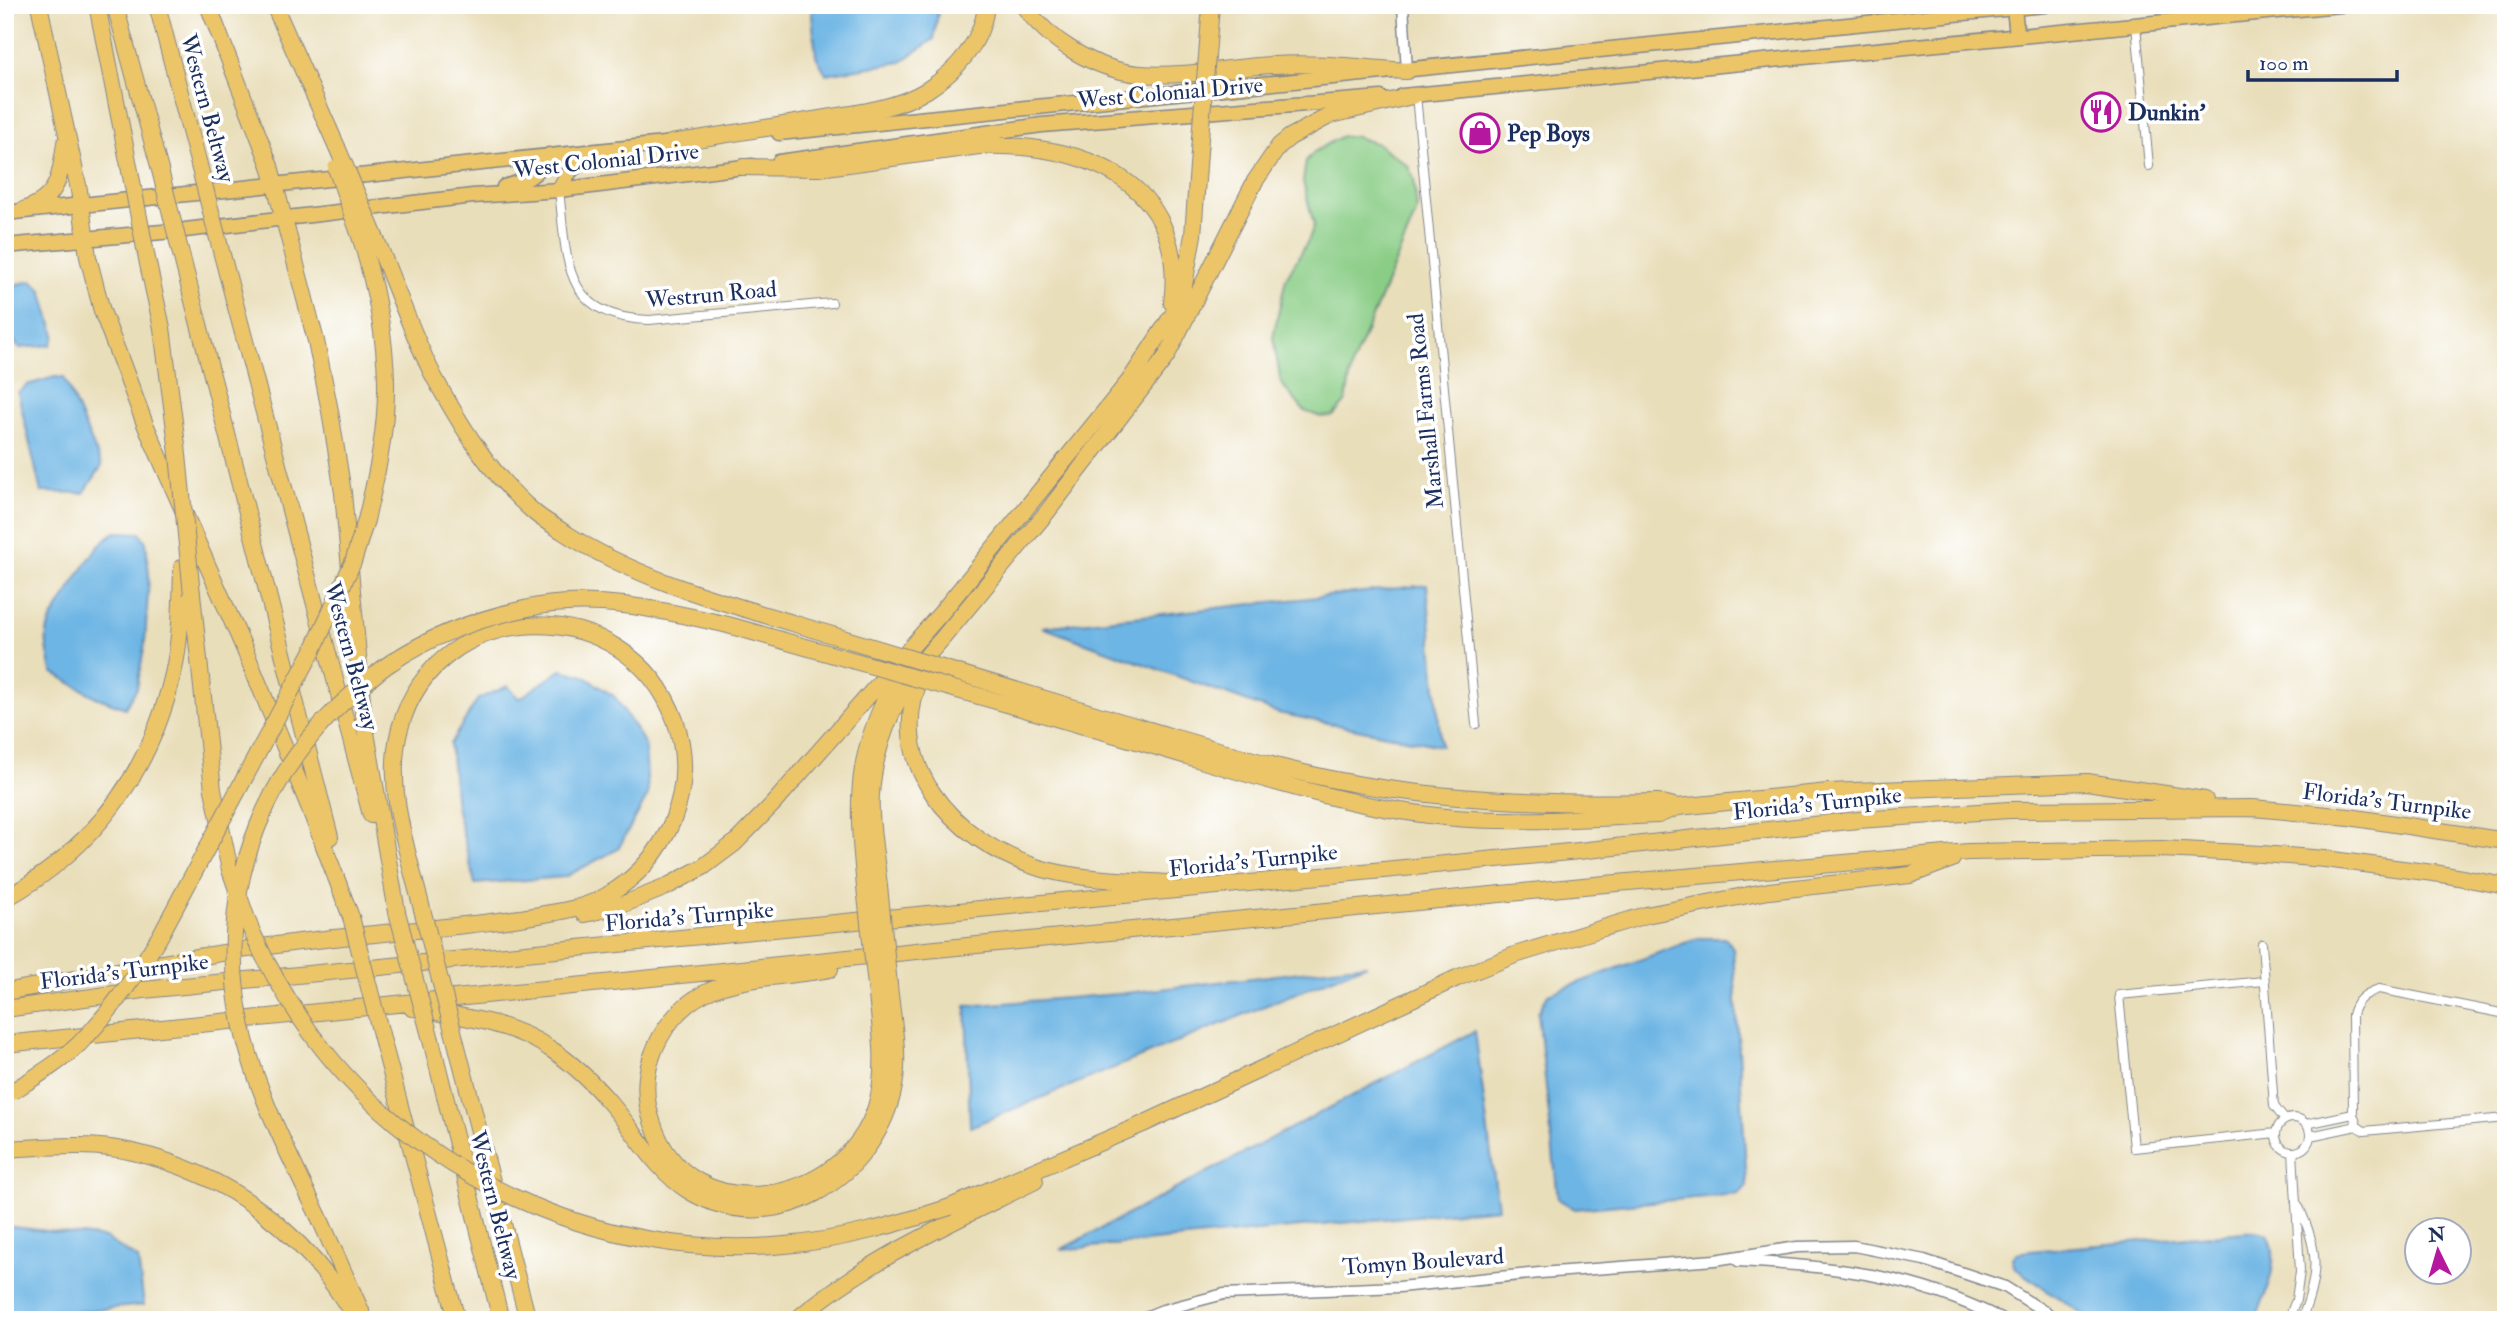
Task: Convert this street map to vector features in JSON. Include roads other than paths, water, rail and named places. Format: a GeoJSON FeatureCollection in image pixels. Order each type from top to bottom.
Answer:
{"type":"FeatureCollection","features":[{"type":"Feature","properties":{"kind":"highway"},"geometry":{"type":"LineString","coordinates":[[39,5],[82,206],[85,240],[102,311],[120,361],[309,804],[351,917]]}},
{"type":"Feature","properties":{"kind":"highway"},"geometry":{"type":"LineString","coordinates":[[97,5],[162,328],[214,790],[230,870],[253,934],[279,984],[334,1062],[396,1124],[444,1159],[504,1193],[559,1216],[618,1233],[677,1243],[731,1247],[784,1246],[844,1237],[950,1207],[1143,1124],[1457,978],[1565,939],[1646,915],[1769,891],[1910,875],[1968,852]]}},
{"type":"Feature","properties":{"kind":"highway"},"geometry":{"type":"LineString","coordinates":[[115,5],[457,1320]]}},
{"type":"Feature","properties":{"kind":"highway","name":"Western Beltway"},"geometry":{"type":"LineString","coordinates":[[158,5],[431,1040],[502,1320]]}},
{"type":"Feature","properties":{"kind":"highway"},"geometry":{"type":"LineString","coordinates":[[208,5],[276,185],[316,341],[343,493],[364,721],[397,912]]}},
{"type":"Feature","properties":{"kind":"highway"},"geometry":{"type":"LineString","coordinates":[[274,5],[369,239],[433,374],[466,433],[497,475],[536,514],[587,548],[648,577],[716,601],[1133,732],[1275,783],[1369,806],[1445,817],[1530,821],[1658,816],[1678,807],[1828,792],[2087,782],[2253,808]]}},
{"type":"Feature","properties":{"kind":"highway"},"geometry":{"type":"LineString","coordinates":[[559,190],[569,170],[583,162],[644,151],[671,143],[852,114],[912,98],[928,90],[971,49],[980,34],[986,5]]}},
{"type":"Feature","properties":{"kind":"highway"},"geometry":{"type":"LineString","coordinates":[[1023,5],[1041,25],[1076,52],[1123,72],[1176,74],[1307,64],[1407,71]]}},
{"type":"Feature","properties":{"kind":"highway"},"geometry":{"type":"LineString","coordinates":[[5,992],[236,950],[585,914],[620,906],[664,888],[703,867],[735,843],[774,804],[941,613],[1130,380],[1168,324],[1177,308],[1189,266],[1211,56],[1211,5]]}},
{"type":"Feature","properties":{"kind":"highway"},"geometry":{"type":"LineString","coordinates":[[1211,56],[1220,5]]}},
{"type":"Feature","properties":{"kind":"highway","name":"West Colonial Drive"},"geometry":{"type":"LineString","coordinates":[[5,213],[549,155],[2045,5]]}},
{"type":"Feature","properties":{"kind":"highway","name":"West Colonial Drive"},"geometry":{"type":"LineString","coordinates":[[5,246],[85,240],[473,196],[559,190],[1042,125],[1414,95],[2340,5]]}},
{"type":"Feature","properties":{"kind":"highway"},"geometry":{"type":"LineString","coordinates":[[2014,8],[2017,36]]}},
{"type":"Feature","properties":{"kind":"highway"},"geometry":{"type":"LineString","coordinates":[[392,1005],[484,1022],[515,1031],[546,1046],[575,1066],[611,1104],[656,1162],[688,1191],[710,1202],[750,1208],[773,1207],[819,1192],[842,1177],[874,1142],[888,1112],[896,1068],[882,985],[872,886],[871,796],[875,766],[896,704],[924,658],[942,640],[1047,512],[1166,357],[1255,181],[1279,146],[1331,115],[1414,95]]}},
{"type":"Feature","properties":{"kind":"highway"},"geometry":{"type":"LineString","coordinates":[[23,210],[44,201],[54,188],[60,176],[66,137]]}},
{"type":"Feature","properties":{"kind":"highway"},"geometry":{"type":"LineString","coordinates":[[1192,305],[1200,257],[1204,137]]}},
{"type":"Feature","properties":{"kind":"highway"},"geometry":{"type":"LineString","coordinates":[[743,167],[819,168],[999,145],[1053,150],[1102,166],[1137,190],[1164,225],[1174,271],[1168,324]]}},
{"type":"Feature","properties":{"kind":"highway"},"geometry":{"type":"LineString","coordinates":[[473,196],[525,181],[538,172],[549,155]]}},
{"type":"Feature","properties":{"kind":"highway"},"geometry":{"type":"LineString","coordinates":[[9,1093],[77,1045],[109,1011],[135,976],[166,924],[313,650],[353,562],[366,520],[378,463],[386,383],[383,336],[369,239]]}},
{"type":"Feature","properties":{"kind":"highway"},"geometry":{"type":"LineString","coordinates":[[5,899],[57,866],[82,843],[125,792],[149,744],[174,672],[180,632],[182,567],[177,445]]}},
{"type":"Feature","properties":{"kind":"highway"},"geometry":{"type":"LineString","coordinates":[[365,1320],[264,1099],[247,1048],[237,998],[235,966],[238,899],[257,829],[271,795],[291,761],[335,707],[392,662],[456,628],[526,608],[592,602],[668,611],[728,625],[1133,732]]}},
{"type":"Feature","properties":{"kind":"highway"},"geometry":{"type":"LineString","coordinates":[[872,886],[859,827],[859,793],[870,733],[899,670],[941,613]]}},
{"type":"Feature","properties":{"kind":"highway"},"geometry":{"type":"LineString","coordinates":[[475,925],[558,912],[594,902],[625,883],[644,866],[659,849],[670,830],[680,799],[683,772],[680,737],[675,720],[661,692],[638,664],[598,636],[548,624],[516,626],[491,632],[470,642],[448,657],[424,681],[413,698],[400,726],[394,775],[403,831],[422,909],[528,1320]]}},
{"type":"Feature","properties":{"kind":"highway"},"geometry":{"type":"LineString","coordinates":[[942,640],[918,684],[911,708],[911,737],[916,761],[927,788],[948,813],[973,834],[1004,853],[1035,866],[1070,875],[1218,886]]}},
{"type":"Feature","properties":{"kind":"highway","name":"Florida's Turnpike"},"geometry":{"type":"LineString","coordinates":[[5,1009],[142,990],[1580,851],[1858,820],[2009,810],[2253,808],[2349,817],[2506,841]]}},
{"type":"Feature","properties":{"kind":"highway"},"geometry":{"type":"LineString","coordinates":[[5,1044],[1569,887],[1968,852],[2162,849],[2262,854],[2441,874],[2506,886]]}},
{"type":"Feature","properties":{"kind":"highway"},"geometry":{"type":"LineString","coordinates":[[882,985],[883,1067],[876,1109],[863,1133],[836,1165],[816,1179],[792,1190],[750,1195],[727,1193],[707,1185],[685,1172],[668,1153],[656,1134],[649,1114],[646,1086],[656,1044],[686,1005],[705,993],[727,985],[809,973],[926,950]]}},
{"type":"Feature","properties":{"kind":"highway"},"geometry":{"type":"LineString","coordinates":[[796,1320],[825,1295],[885,1259],[1143,1124]]}},
{"type":"Feature","properties":{"kind":"highway"},"geometry":{"type":"LineString","coordinates":[[5,1149],[69,1146],[131,1151],[178,1166],[226,1187],[270,1215],[308,1252],[356,1320]]}},
{"type":"Feature","properties":{"kind":"street"},"geometry":{"type":"LineString","coordinates":[[1403,5],[1407,71]]}},
{"type":"Feature","properties":{"kind":"street"},"geometry":{"type":"LineString","coordinates":[[2136,25],[2149,166]]}},
{"type":"Feature","properties":{"kind":"street","name":"Marshall Farms Road"},"geometry":{"type":"LineString","coordinates":[[1414,95],[1476,724]]}},
{"type":"Feature","properties":{"kind":"street","name":"Westrun Road"},"geometry":{"type":"LineString","coordinates":[[559,190],[568,268],[575,284],[591,303],[610,314],[629,320],[649,320],[832,303]]}},
{"type":"Feature","properties":{"kind":"street"},"geometry":{"type":"LineString","coordinates":[[2262,944],[2274,1106],[2285,1120]]}},
{"type":"Feature","properties":{"kind":"street"},"geometry":{"type":"LineString","coordinates":[[2264,981],[2119,995],[2134,1149],[2276,1133]]}},
{"type":"Feature","properties":{"kind":"street"},"geometry":{"type":"LineString","coordinates":[[2506,1014],[2379,989],[2360,998],[2353,1008],[2352,1016],[2353,1114],[2357,1125],[2364,1131],[2506,1118]]}},
{"type":"Feature","properties":{"kind":"street"},"geometry":{"type":"LineString","coordinates":[[2306,1125],[2353,1114]]}},
{"type":"Feature","properties":{"kind":"street"},"geometry":{"type":"LineString","coordinates":[[2296,1118],[2306,1125],[2310,1136],[2304,1149],[2293,1152],[2278,1144],[2276,1133],[2285,1120],[2296,1118]]}},
{"type":"Feature","properties":{"kind":"street"},"geometry":{"type":"LineString","coordinates":[[2310,1136],[2357,1125]]}},
{"type":"Feature","properties":{"kind":"street"},"geometry":{"type":"LineString","coordinates":[[2288,1320],[2296,1300],[2300,1271],[2293,1152]]}},
{"type":"Feature","properties":{"kind":"street"},"geometry":{"type":"LineString","coordinates":[[2295,1200],[2311,1234],[2315,1267],[2301,1320]]}},
{"type":"Feature","properties":{"kind":"street","name":"Tomyn Boulevard"},"geometry":{"type":"LineString","coordinates":[[1138,1320],[1163,1310],[1224,1294],[1399,1287],[1714,1260],[1797,1247],[1854,1246],[1924,1260],[2005,1287],[2058,1320]]}},
{"type":"Feature","properties":{"kind":"street","name":"Tomyn Boulevard"},"geometry":{"type":"LineString","coordinates":[[1714,1260],[1805,1264],[1900,1280],[1973,1304],[2003,1320]]}},
{"type":"Feature","properties":{"kind":"water"},"geometry":{"type":"Polygon","coordinates":[[[811,5],[939,5],[934,39],[901,62],[826,74],[816,56],[811,5]]]}},
{"type":"Feature","properties":{"kind":"water"},"geometry":{"type":"Polygon","coordinates":[[[32,281],[42,290],[55,335],[51,345],[19,348],[10,327],[9,299],[13,285],[32,281]]]}},
{"type":"Feature","properties":{"kind":"water"},"geometry":{"type":"Polygon","coordinates":[[[55,377],[64,378],[102,466],[84,493],[41,492],[18,393],[27,385],[55,377]]]}},
{"type":"Feature","properties":{"kind":"water"},"geometry":{"type":"Polygon","coordinates":[[[116,532],[140,533],[146,542],[149,575],[145,643],[137,688],[125,708],[96,697],[52,672],[47,644],[47,632],[52,618],[90,558],[116,532]]]}},
{"type":"Feature","properties":{"kind":"water"},"geometry":{"type":"Polygon","coordinates":[[[1427,585],[1441,746],[1278,713],[1042,627],[1427,585]]]}},
{"type":"Feature","properties":{"kind":"water"},"geometry":{"type":"Polygon","coordinates":[[[561,670],[584,676],[615,697],[645,744],[648,795],[618,849],[565,877],[475,884],[456,806],[450,744],[478,699],[508,686],[519,699],[561,670]]]}},
{"type":"Feature","properties":{"kind":"water"},"geometry":{"type":"Polygon","coordinates":[[[1698,938],[1726,938],[1733,948],[1747,1186],[1739,1194],[1575,1209],[1558,1199],[1538,1013],[1548,994],[1698,938]]]}},
{"type":"Feature","properties":{"kind":"water"},"geometry":{"type":"Polygon","coordinates":[[[1367,964],[970,1127],[966,1006],[1118,994],[1367,964]]]}},
{"type":"Feature","properties":{"kind":"water"},"geometry":{"type":"Polygon","coordinates":[[[1475,1031],[1498,1208],[1060,1250],[1475,1031]]]}},
{"type":"Feature","properties":{"kind":"water"},"geometry":{"type":"Polygon","coordinates":[[[5,1226],[105,1238],[138,1259],[144,1305],[5,1319],[5,1226]]]}},
{"type":"Feature","properties":{"kind":"water"},"geometry":{"type":"Polygon","coordinates":[[[2256,1231],[2268,1234],[2272,1244],[2273,1266],[2256,1320],[2091,1320],[2015,1268],[2012,1259],[2017,1253],[2030,1251],[2256,1231]]]}},
{"type":"Feature","properties":{"kind":"place","name":"Dunkin'"},"geometry":{"type":"Point","coordinates":[2101,112]}},
{"type":"Feature","properties":{"kind":"place","name":"Pep Boys"},"geometry":{"type":"Point","coordinates":[1480,133]}}]}
